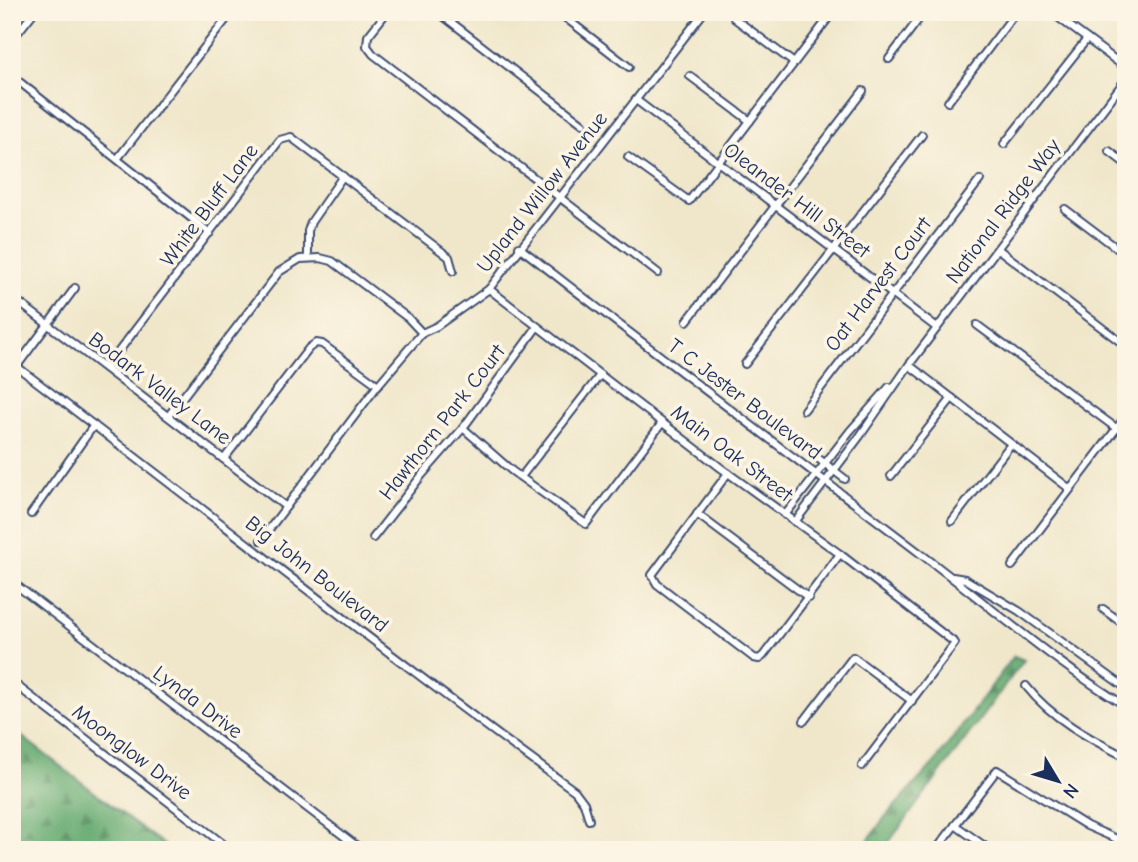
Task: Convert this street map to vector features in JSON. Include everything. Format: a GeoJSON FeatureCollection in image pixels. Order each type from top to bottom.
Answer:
{"type":"FeatureCollection","features":[{"type":"Feature","properties":{"kind":"street"},"geometry":{"type":"LineString","coordinates":[[12,40],[34,12]]}},
{"type":"Feature","properties":{"kind":"street"},"geometry":{"type":"LineString","coordinates":[[118,158],[232,12]]}},
{"type":"Feature","properties":{"kind":"street"},"geometry":{"type":"LineString","coordinates":[[387,12],[368,36],[367,46],[373,54],[658,273]]}},
{"type":"Feature","properties":{"kind":"street"},"geometry":{"type":"LineString","coordinates":[[438,12],[583,124]]}},
{"type":"Feature","properties":{"kind":"street"},"geometry":{"type":"LineString","coordinates":[[558,12],[629,67]]}},
{"type":"Feature","properties":{"kind":"street","name":"Upland Willow Avenue"},"geometry":{"type":"LineString","coordinates":[[261,540],[378,385],[422,333],[446,320],[489,289],[704,12]]}},
{"type":"Feature","properties":{"kind":"street"},"geometry":{"type":"LineString","coordinates":[[628,157],[689,201],[833,12]]}},
{"type":"Feature","properties":{"kind":"street"},"geometry":{"type":"LineString","coordinates":[[889,58],[924,12]]}},
{"type":"Feature","properties":{"kind":"street"},"geometry":{"type":"LineString","coordinates":[[948,102],[1016,12]]}},
{"type":"Feature","properties":{"kind":"street"},"geometry":{"type":"LineString","coordinates":[[1051,12],[1126,68]]}},
{"type":"Feature","properties":{"kind":"street"},"geometry":{"type":"LineString","coordinates":[[734,18],[794,63]]}},
{"type":"Feature","properties":{"kind":"street"},"geometry":{"type":"LineString","coordinates":[[1004,144],[1087,39]]}},
{"type":"Feature","properties":{"kind":"street"},"geometry":{"type":"LineString","coordinates":[[12,76],[210,233]]}},
{"type":"Feature","properties":{"kind":"street"},"geometry":{"type":"LineString","coordinates":[[690,76],[750,121]]}},
{"type":"Feature","properties":{"kind":"street","name":"National Ridge Way"},"geometry":{"type":"LineString","coordinates":[[795,522],[909,365],[1126,79]]}},
{"type":"Feature","properties":{"kind":"street"},"geometry":{"type":"LineString","coordinates":[[687,321],[863,91]]}},
{"type":"Feature","properties":{"kind":"street","name":"Oleander Hill Street"},"geometry":{"type":"LineString","coordinates":[[636,100],[937,328]]}},
{"type":"Feature","properties":{"kind":"street"},"geometry":{"type":"LineString","coordinates":[[745,365],[922,135]]}},
{"type":"Feature","properties":{"kind":"street","name":"White Bluff Lane"},"geometry":{"type":"LineString","coordinates":[[106,368],[280,140],[291,137],[343,176],[449,257],[453,271]]}},
{"type":"Feature","properties":{"kind":"street"},"geometry":{"type":"LineString","coordinates":[[1109,151],[1126,164]]}},
{"type":"Feature","properties":{"kind":"street"},"geometry":{"type":"LineString","coordinates":[[308,258],[308,231],[343,176]]}},
{"type":"Feature","properties":{"kind":"street","name":"Oat Harvest Court"},"geometry":{"type":"LineString","coordinates":[[804,410],[980,180]]}},
{"type":"Feature","properties":{"kind":"street"},"geometry":{"type":"LineString","coordinates":[[1065,209],[1126,255]]}},
{"type":"Feature","properties":{"kind":"street","name":"T C Jester Boulevard"},"geometry":{"type":"LineString","coordinates":[[519,247],[677,371],[951,576],[1076,675],[1126,706]]}},
{"type":"Feature","properties":{"kind":"street"},"geometry":{"type":"LineString","coordinates":[[998,249],[1126,346]]}},
{"type":"Feature","properties":{"kind":"street"},"geometry":{"type":"LineString","coordinates":[[169,415],[260,295],[289,264],[308,258],[332,261],[408,318],[422,333]]}},
{"type":"Feature","properties":{"kind":"street"},"geometry":{"type":"LineString","coordinates":[[15,365],[49,325],[75,288]]}},
{"type":"Feature","properties":{"kind":"street","name":"Main Oak Street"},"geometry":{"type":"LineString","coordinates":[[489,289],[727,473],[841,554],[956,643],[912,701]]}},
{"type":"Feature","properties":{"kind":"street","name":"Bodark Valley Lane"},"geometry":{"type":"LineString","coordinates":[[12,297],[286,507]]}},
{"type":"Feature","properties":{"kind":"street"},"geometry":{"type":"LineString","coordinates":[[977,325],[1116,428]]}},
{"type":"Feature","properties":{"kind":"street","name":"Hawthorn Park Court"},"geometry":{"type":"LineString","coordinates":[[373,538],[463,428],[537,327]]}},
{"type":"Feature","properties":{"kind":"street"},"geometry":{"type":"LineString","coordinates":[[224,459],[309,348],[316,343],[322,344],[378,385]]}},
{"type":"Feature","properties":{"kind":"street","name":"Big John Boulevard"},"geometry":{"type":"LineString","coordinates":[[15,365],[362,633],[575,791],[584,803],[589,820]]}},
{"type":"Feature","properties":{"kind":"street"},"geometry":{"type":"LineString","coordinates":[[909,365],[1070,489]]}},
{"type":"Feature","properties":{"kind":"street","name":"National Ridge Way"},"geometry":{"type":"LineString","coordinates":[[785,514],[909,365]]}},
{"type":"Feature","properties":{"kind":"street"},"geometry":{"type":"LineString","coordinates":[[521,477],[600,375]]}},
{"type":"Feature","properties":{"kind":"street"},"geometry":{"type":"LineString","coordinates":[[891,476],[952,398]]}},
{"type":"Feature","properties":{"kind":"street"},"geometry":{"type":"LineString","coordinates":[[1012,566],[1126,416]]}},
{"type":"Feature","properties":{"kind":"street"},"geometry":{"type":"LineString","coordinates":[[463,428],[521,477],[586,524],[662,423]]}},
{"type":"Feature","properties":{"kind":"street"},"geometry":{"type":"LineString","coordinates":[[31,514],[94,425]]}},
{"type":"Feature","properties":{"kind":"street"},"geometry":{"type":"LineString","coordinates":[[952,521],[1011,444]]}},
{"type":"Feature","properties":{"kind":"street","name":"T C Jester Boulevard"},"geometry":{"type":"LineString","coordinates":[[815,456],[845,479]]}},
{"type":"Feature","properties":{"kind":"street"},"geometry":{"type":"LineString","coordinates":[[727,473],[652,575],[653,580],[754,658],[759,659],[841,554]]}},
{"type":"Feature","properties":{"kind":"street"},"geometry":{"type":"LineString","coordinates":[[697,514],[808,598]]}},
{"type":"Feature","properties":{"kind":"street","name":"T C Jester Boulevard"},"geometry":{"type":"LineString","coordinates":[[951,576],[965,579],[1038,625],[1126,688]]}},
{"type":"Feature","properties":{"kind":"street","name":"Lynda Drive"},"geometry":{"type":"LineString","coordinates":[[12,582],[362,850]]}},
{"type":"Feature","properties":{"kind":"street"},"geometry":{"type":"LineString","coordinates":[[1103,609],[1126,626]]}},
{"type":"Feature","properties":{"kind":"street"},"geometry":{"type":"LineString","coordinates":[[1028,638],[1038,625]]}},
{"type":"Feature","properties":{"kind":"street"},"geometry":{"type":"LineString","coordinates":[[804,721],[853,657],[912,701],[862,766]]}},
{"type":"Feature","properties":{"kind":"street","name":"Moonglow Drive"},"geometry":{"type":"LineString","coordinates":[[12,682],[231,850]]}},
{"type":"Feature","properties":{"kind":"street"},"geometry":{"type":"LineString","coordinates":[[1026,686],[1039,702],[1085,735],[1126,757]]}},
{"type":"Feature","properties":{"kind":"street"},"geometry":{"type":"LineString","coordinates":[[936,850],[997,770],[1087,826],[1126,843]]}},
{"type":"Feature","properties":{"kind":"street"},"geometry":{"type":"LineString","coordinates":[[955,825],[990,850]]}},
{"type":"Feature","properties":{"kind":"green space"},"geometry":{"type":"Polygon","coordinates":[[[1014,656],[1024,660],[883,850],[861,850],[885,817],[935,762],[1014,656]]]}},
{"type":"Feature","properties":{"kind":"green space"},"geometry":{"type":"Polygon","coordinates":[[[12,729],[170,850],[35,850],[12,832],[12,729]]]}}]}
